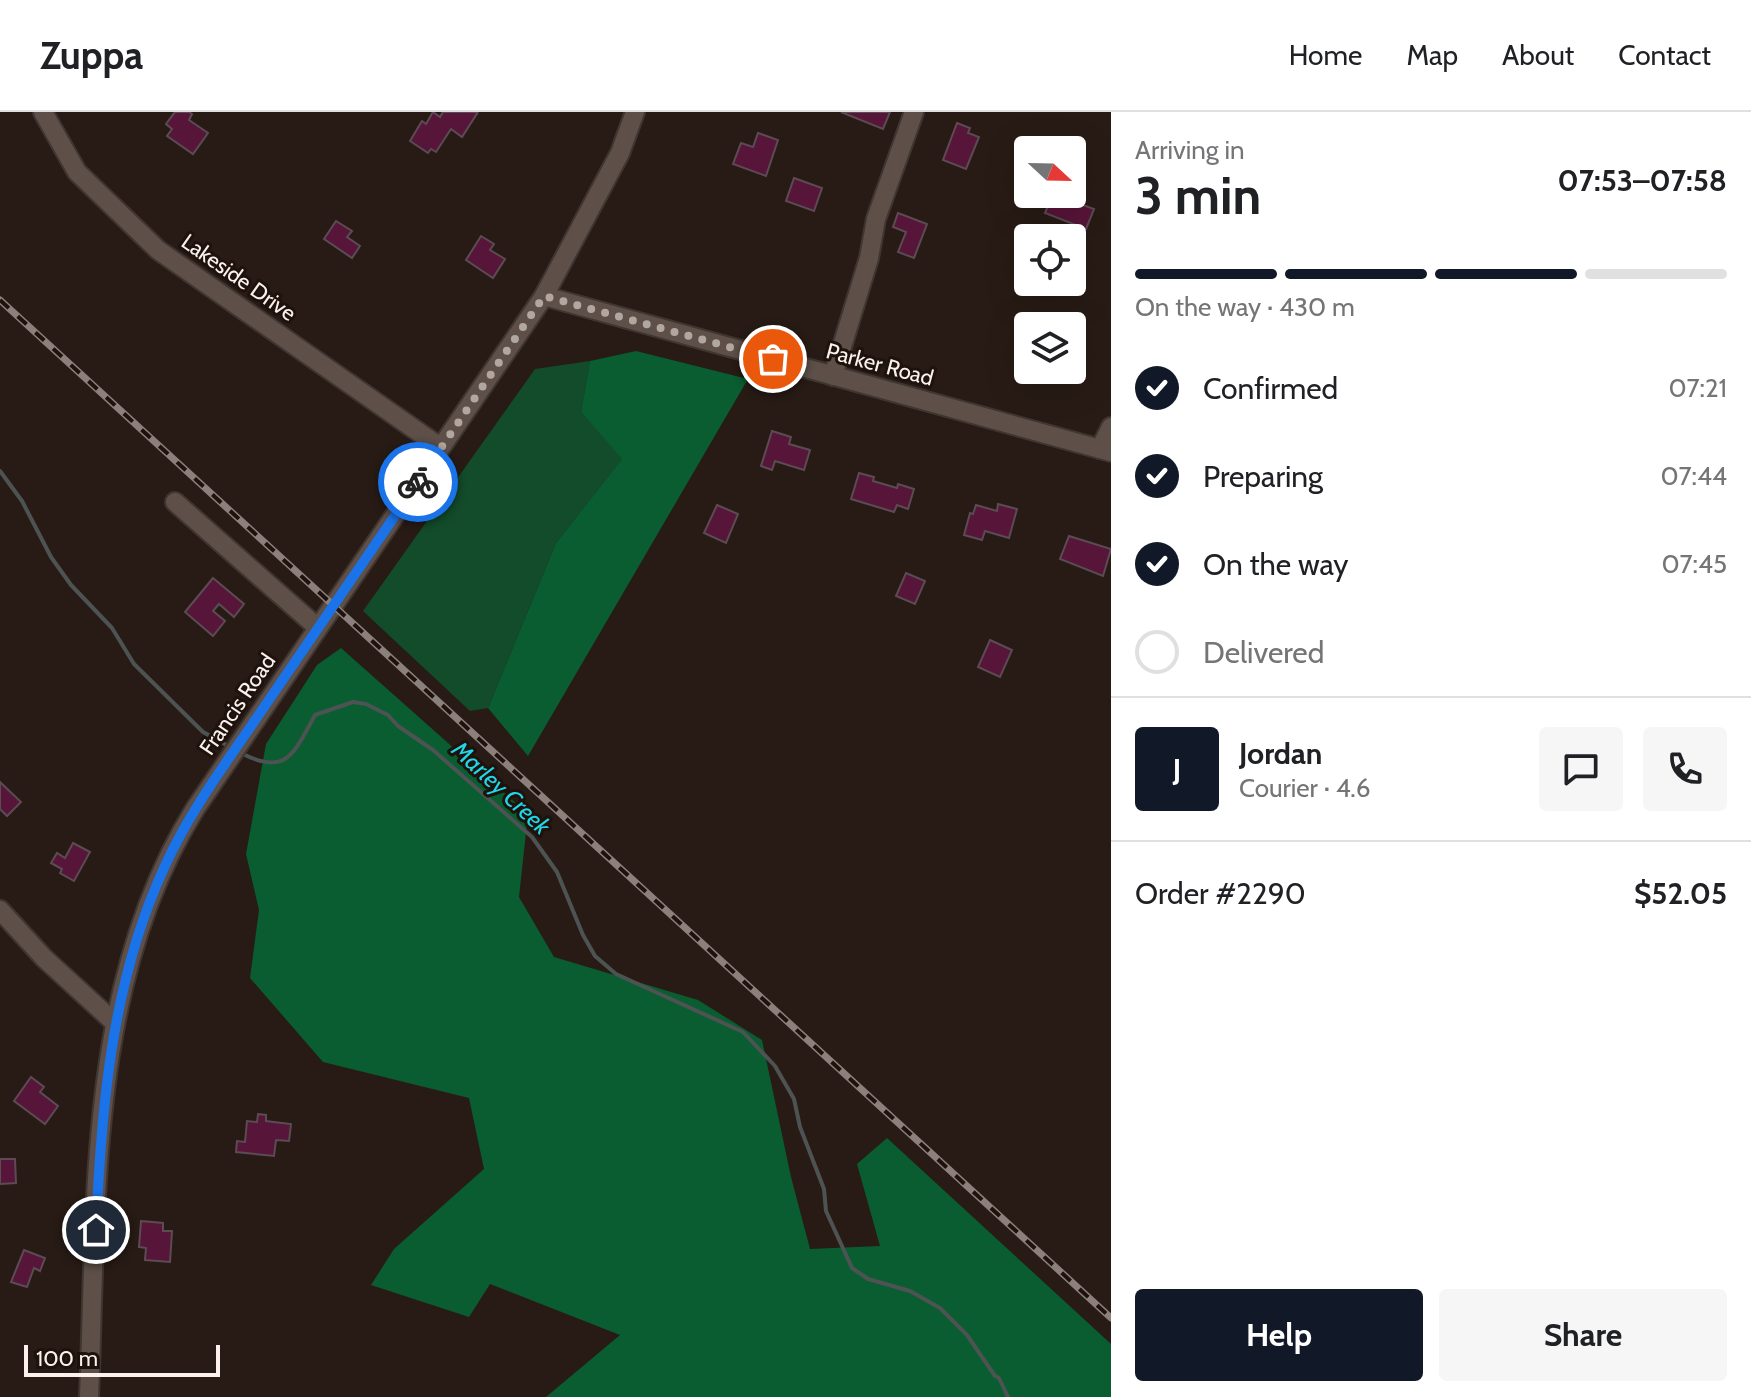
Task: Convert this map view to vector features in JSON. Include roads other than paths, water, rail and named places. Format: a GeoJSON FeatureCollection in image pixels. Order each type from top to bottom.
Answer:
{"type":"FeatureCollection","features":[{"type":"Feature","properties":{"kind":"street","name":"Lakeside Drive"},"geometry":{"type":"LineString","coordinates":[[43,112],[77,172],[158,250],[440,447]]}},
{"type":"Feature","properties":{"kind":"street","name":"Francis Road"},"geometry":{"type":"LineString","coordinates":[[89,1397],[99,1154],[115,1023],[134,948],[159,879],[186,824],[214,780],[544,296],[620,153],[635,112]]}},
{"type":"Feature","properties":{"kind":"street"},"geometry":{"type":"LineString","coordinates":[[833,376],[869,258],[876,219],[914,112]]}},
{"type":"Feature","properties":{"kind":"street","name":"Parker Road"},"geometry":{"type":"LineString","coordinates":[[544,296],[1106,451]]}},
{"type":"Feature","properties":{"kind":"street"},"geometry":{"type":"LineString","coordinates":[[1106,451],[1111,427]]}},
{"type":"Feature","properties":{"kind":"street"},"geometry":{"type":"LineString","coordinates":[[175,502],[317,627]]}},
{"type":"Feature","properties":{"kind":"street"},"geometry":{"type":"LineString","coordinates":[[0,910],[44,958],[115,1023]]}},
{"type":"Feature","properties":{"kind":"waterway","name":"Marley Creek"},"geometry":{"type":"LineString","coordinates":[[0,471],[22,501],[51,557],[71,585],[112,628],[134,664],[203,732],[230,747]]}},
{"type":"Feature","properties":{"kind":"waterway","name":"Marley Creek"},"geometry":{"type":"LineString","coordinates":[[241,753],[269,763],[279,762],[294,750],[315,715],[353,702],[366,704],[388,715],[398,726],[433,750],[532,837],[557,872],[595,956],[616,974],[743,1032],[775,1066],[794,1099],[800,1127],[824,1189],[826,1211],[852,1268],[868,1279],[910,1291],[940,1308],[967,1335],[999,1378],[1008,1397]]}},
{"type":"Feature","properties":{"kind":"railway"},"geometry":{"type":"LineString","coordinates":[[0,300],[1111,1318]]}}]}
